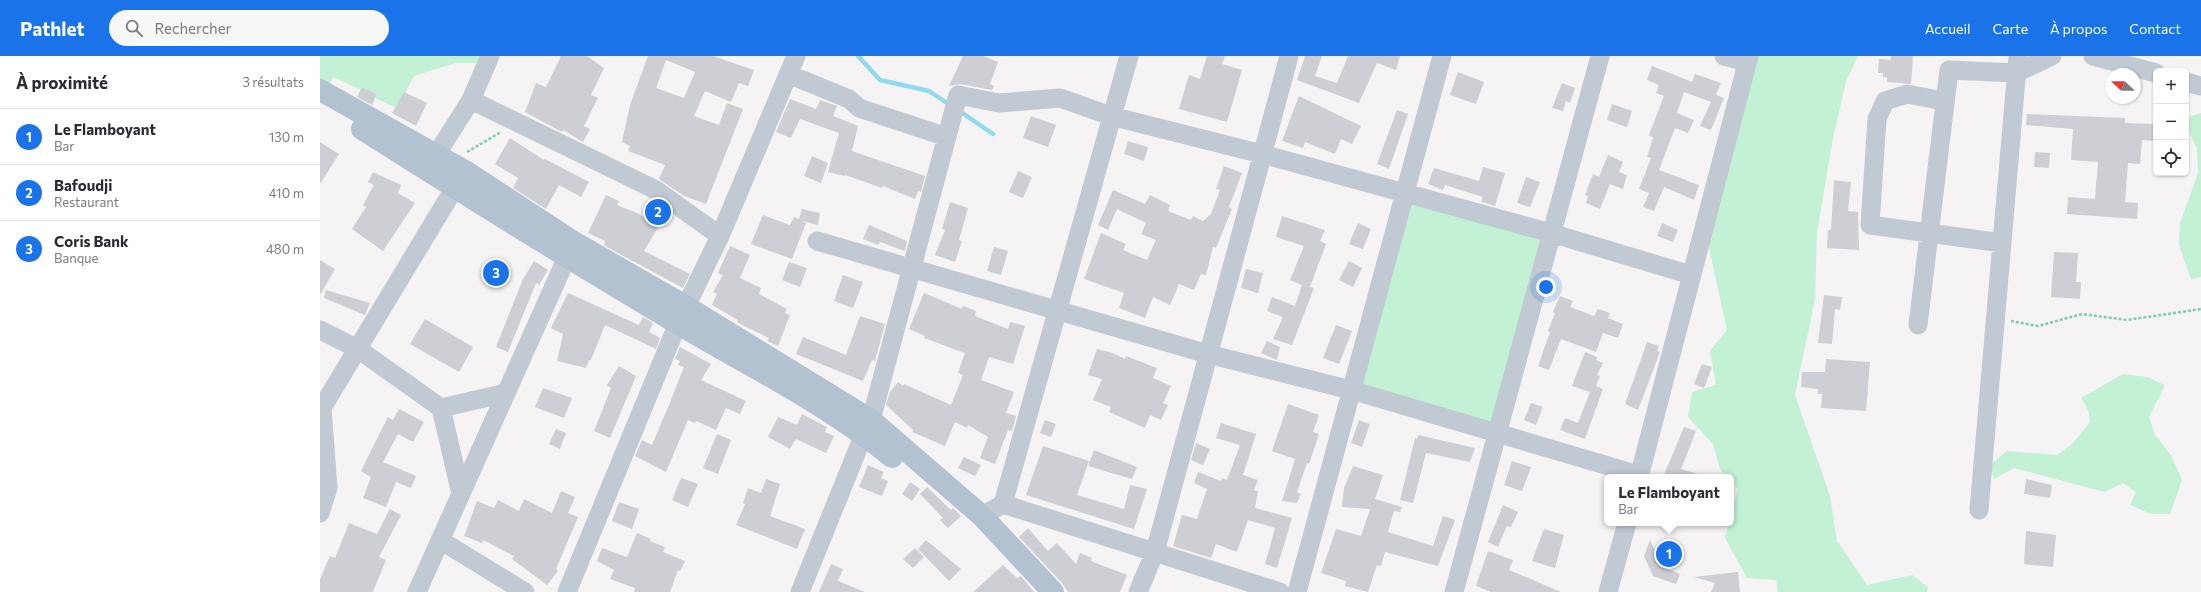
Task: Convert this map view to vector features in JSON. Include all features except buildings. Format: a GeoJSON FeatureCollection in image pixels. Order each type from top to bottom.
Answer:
{"type":"FeatureCollection","features":[{"type":"Feature","properties":{"kind":"main road"},"geometry":{"type":"LineString","coordinates":[[320,90],[436,155],[460,180],[567,257],[682,315]]}},
{"type":"Feature","properties":{"kind":"main road"},"geometry":{"type":"LineString","coordinates":[[320,103],[572,241],[778,380],[867,427],[982,516],[1053,592]]}},
{"type":"Feature","properties":{"kind":"main road"},"geometry":{"type":"LineString","coordinates":[[867,427],[970,520],[1034,592]]}},
{"type":"Feature","properties":{"kind":"street"},"geometry":{"type":"LineString","coordinates":[[436,155],[471,100],[490,56]]}},
{"type":"Feature","properties":{"kind":"street"},"geometry":{"type":"LineString","coordinates":[[566,592],[682,315],[720,236],[796,56]]}},
{"type":"Feature","properties":{"kind":"street"},"geometry":{"type":"LineString","coordinates":[[982,516],[1003,504],[1129,56]]}},
{"type":"Feature","properties":{"kind":"street"},"geometry":{"type":"LineString","coordinates":[[1138,592],[1155,552],[1288,56]]}},
{"type":"Feature","properties":{"kind":"street"},"geometry":{"type":"LineString","coordinates":[[1297,592],[1442,56]]}},
{"type":"Feature","properties":{"kind":"street"},"geometry":{"type":"LineString","coordinates":[[1454,592],[1600,56]]}},
{"type":"Feature","properties":{"kind":"street"},"geometry":{"type":"LineString","coordinates":[[1640,474],[1748,59],[1724,56]]}},
{"type":"Feature","properties":{"kind":"street"},"geometry":{"type":"LineString","coordinates":[[1918,325],[1944,101],[1950,70],[2017,64],[2052,56]]}},
{"type":"Feature","properties":{"kind":"street"},"geometry":{"type":"LineString","coordinates":[[2093,56],[2153,72]]}},
{"type":"Feature","properties":{"kind":"street"},"geometry":{"type":"LineString","coordinates":[[1979,510],[2017,64]]}},
{"type":"Feature","properties":{"kind":"street"},"geometry":{"type":"LineString","coordinates":[[788,74],[849,99],[859,108],[949,132]]}},
{"type":"Feature","properties":{"kind":"street"},"geometry":{"type":"LineString","coordinates":[[2189,83],[2201,86]]}},
{"type":"Feature","properties":{"kind":"street"},"geometry":{"type":"LineString","coordinates":[[1944,101],[1907,94],[1885,101],[1876,119],[1870,225],[2002,243]]}},
{"type":"Feature","properties":{"kind":"street"},"geometry":{"type":"LineString","coordinates":[[800,592],[867,427],[958,95],[999,103],[1060,98],[1111,116],[1262,154],[1405,193],[1551,234],[1691,276]]}},
{"type":"Feature","properties":{"kind":"street"},"geometry":{"type":"LineString","coordinates":[[471,100],[656,190],[720,236]]}},
{"type":"Feature","properties":{"kind":"street"},"geometry":{"type":"LineString","coordinates":[[320,512],[328,488],[321,409],[460,180]]}},
{"type":"Feature","properties":{"kind":"street"},"geometry":{"type":"LineString","coordinates":[[817,241],[1057,309],[1208,354],[1351,390],[1497,432],[1633,474]]}},
{"type":"Feature","properties":{"kind":"street"},"geometry":{"type":"LineString","coordinates":[[418,592],[567,257]]}},
{"type":"Feature","properties":{"kind":"street"},"geometry":{"type":"LineString","coordinates":[[320,330],[358,349],[441,408],[461,494]]}},
{"type":"Feature","properties":{"kind":"street"},"geometry":{"type":"LineString","coordinates":[[441,408],[506,393]]}},
{"type":"Feature","properties":{"kind":"street"},"geometry":{"type":"LineString","coordinates":[[1003,504],[1280,592]]}},
{"type":"Feature","properties":{"kind":"street"},"geometry":{"type":"LineString","coordinates":[[1608,592],[1625,526]]}},
{"type":"Feature","properties":{"kind":"street"},"geometry":{"type":"LineString","coordinates":[[440,540],[525,592]]}},
{"type":"Feature","properties":{"kind":"path"},"geometry":{"type":"LineString","coordinates":[[436,155],[467,152],[505,130],[522,124]]}},
{"type":"Feature","properties":{"kind":"path"},"geometry":{"type":"LineString","coordinates":[[1995,317],[2038,326],[2082,314],[2127,320],[2201,309]]}},
{"type":"Feature","properties":{"kind":"green space"},"geometry":{"type":"Polygon","coordinates":[[[320,56],[490,56],[486,63],[455,63],[414,76],[398,106],[395,107],[375,98],[377,94],[362,87],[361,90],[333,77],[329,86],[320,92],[320,56]]]}},
{"type":"Feature","properties":{"kind":"green space"},"geometry":{"type":"Polygon","coordinates":[[[1749,56],[1858,56],[1846,81],[1833,138],[1817,232],[1815,299],[1795,395],[1830,496],[1837,541],[1867,585],[1912,575],[1928,587],[1927,592],[1778,592],[1776,580],[1747,578],[1725,538],[1728,526],[1734,526],[1734,503],[1738,489],[1734,484],[1734,474],[1724,474],[1720,469],[1713,444],[1688,417],[1692,392],[1716,385],[1710,351],[1727,330],[1704,225],[1749,56]]]}},
{"type":"Feature","properties":{"kind":"green space"},"geometry":{"type":"Polygon","coordinates":[[[2201,113],[2201,277],[2191,279],[2179,245],[2180,223],[2198,173],[2197,149],[2189,132],[2189,117],[2201,113]]]}},
{"type":"Feature","properties":{"kind":"green space"},"geometry":{"type":"Polygon","coordinates":[[[1405,193],[1551,233],[1497,432],[1351,390],[1405,193]]]}},
{"type":"Feature","properties":{"kind":"green space"},"geometry":{"type":"Polygon","coordinates":[[[2123,374],[2147,377],[2165,385],[2149,417],[2155,435],[2171,455],[2182,480],[2170,514],[2151,514],[2130,505],[2136,492],[2123,483],[2105,492],[2014,468],[1994,479],[1990,465],[2007,451],[2057,455],[2072,444],[2090,422],[2088,410],[2081,398],[2123,374]]]}},
{"type":"Feature","properties":{"kind":"waterway"},"geometry":{"type":"LineString","coordinates":[[858,56],[880,80],[929,91],[950,105]]}},
{"type":"Feature","properties":{"kind":"waterway"},"geometry":{"type":"LineString","coordinates":[[958,110],[993,134]]}},
{"type":"Feature","properties":{"kind":"place","name":"Bafoudji"},"geometry":{"type":"Point","coordinates":[658,212]}},
{"type":"Feature","properties":{"kind":"place","name":"Coris Bank"},"geometry":{"type":"Point","coordinates":[496,273]}},
{"type":"Feature","properties":{"kind":"place","name":"Le Flamboyant"},"geometry":{"type":"Point","coordinates":[1669,554]}}]}
